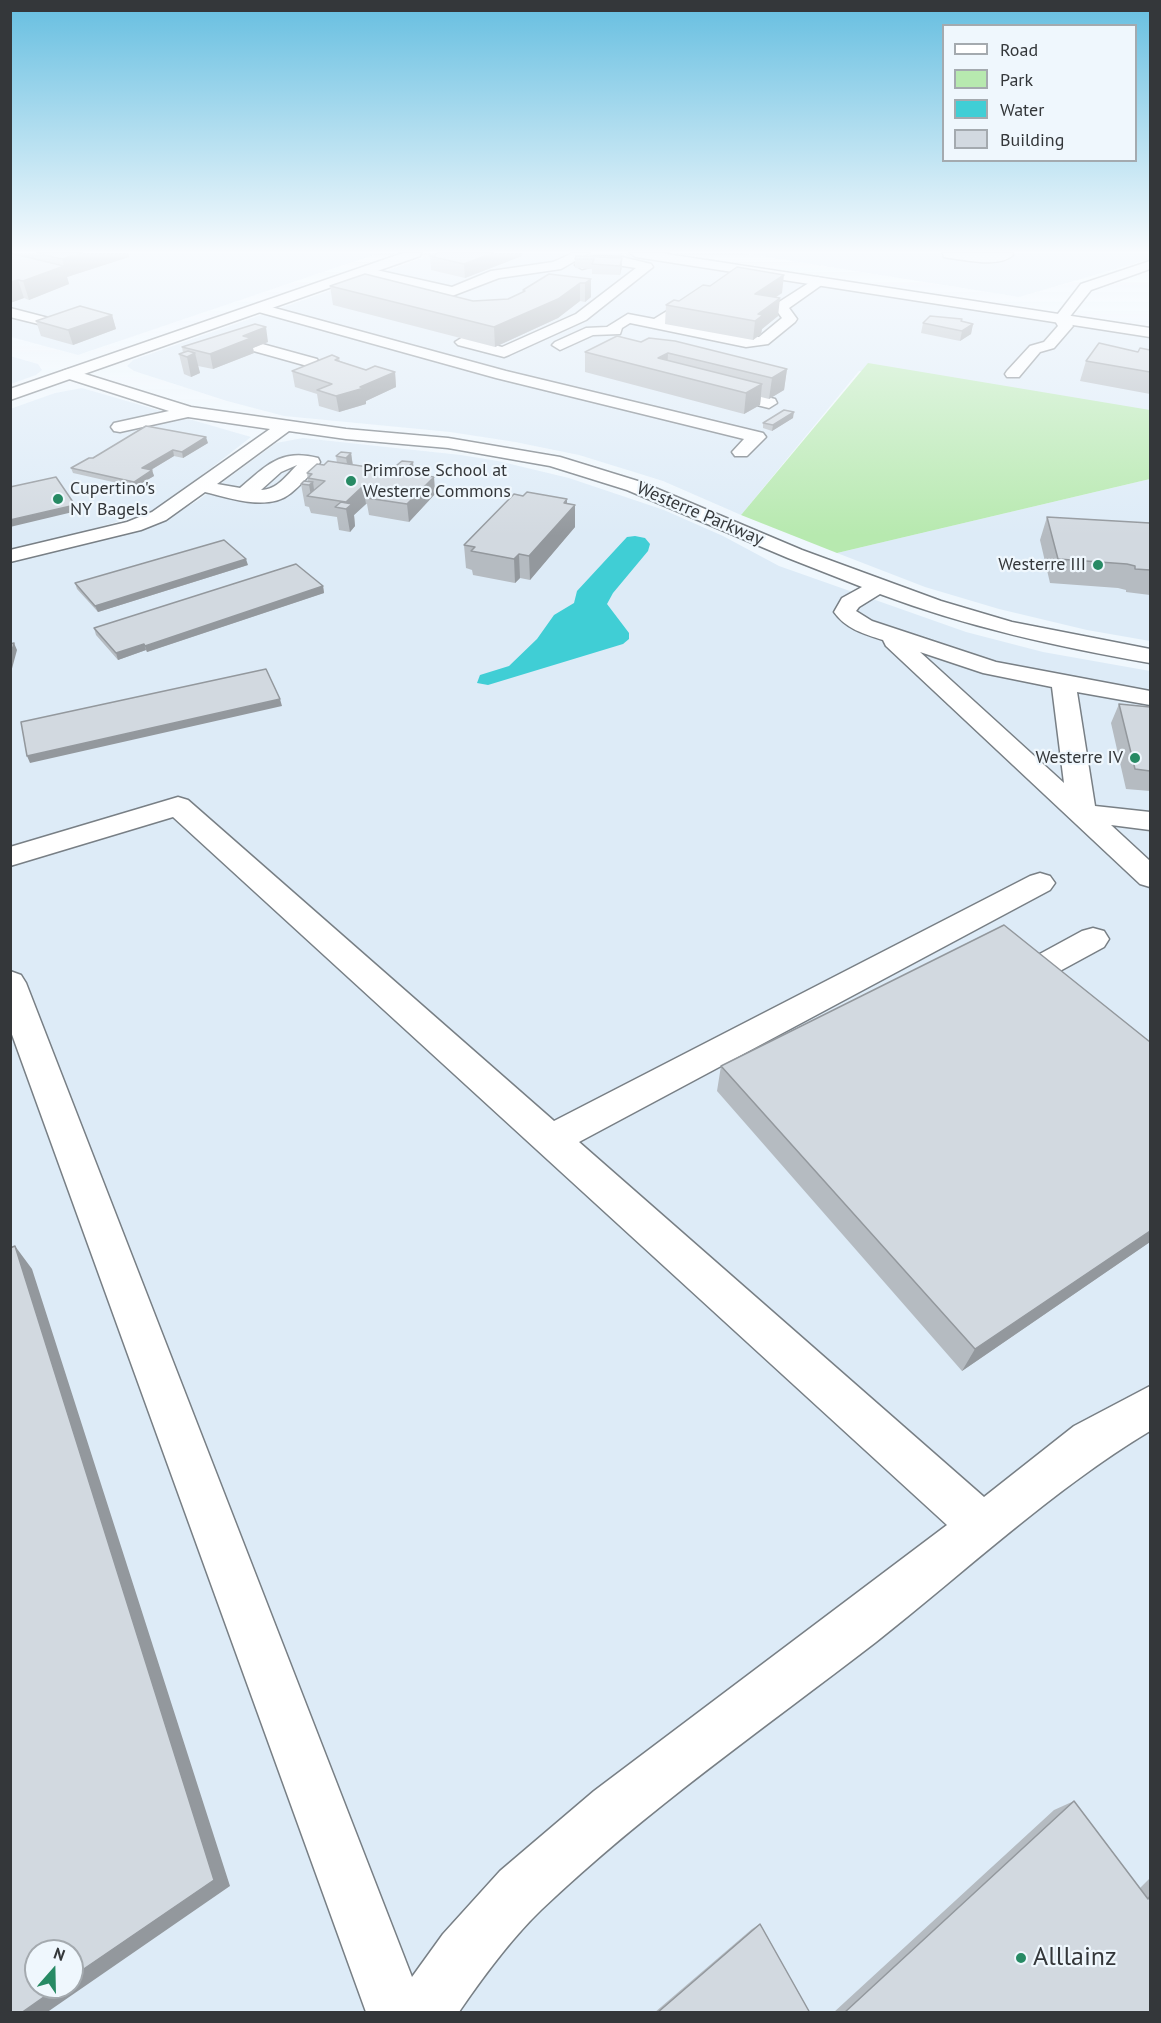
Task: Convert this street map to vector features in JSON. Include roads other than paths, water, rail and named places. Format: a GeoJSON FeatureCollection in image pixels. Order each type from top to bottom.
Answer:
{"type":"FeatureCollection","features":[{"type":"Feature","properties":{"kind":"street"},"geometry":{"type":"LineString","coordinates":[[10,395],[146,347]]}},
{"type":"Feature","properties":{"kind":"street"},"geometry":{"type":"LineString","coordinates":[[255,347],[311,362]]}},
{"type":"Feature","properties":{"kind":"street"},"geometry":{"type":"LineString","coordinates":[[402,347],[600,400],[590,412],[707,442],[726,431],[757,437],[741,452]]}},
{"type":"Feature","properties":{"kind":"street"},"geometry":{"type":"LineString","coordinates":[[485,347],[504,352],[514,347]]}},
{"type":"Feature","properties":{"kind":"street"},"geometry":{"type":"LineString","coordinates":[[544,352],[554,347]]}},
{"type":"Feature","properties":{"kind":"street"},"geometry":{"type":"LineString","coordinates":[[758,356],[768,347]]}},
{"type":"Feature","properties":{"kind":"street"},"geometry":{"type":"LineString","coordinates":[[1013,374],[1035,349],[1041,347]]}},
{"type":"Feature","properties":{"kind":"street","name":"Westerre Parkway"},"geometry":{"type":"LineString","coordinates":[[95,365],[231,408],[239,418]]}},
{"type":"Feature","properties":{"kind":"street"},"geometry":{"type":"LineString","coordinates":[[502,375],[518,366]]}},
{"type":"Feature","properties":{"kind":"street","name":"Westerre Parkway"},"geometry":{"type":"LineString","coordinates":[[69,374],[189,412],[239,418],[284,427],[512,452],[592,471],[634,486],[876,586],[1006,628],[1078,644],[1150,656]]}},
{"type":"Feature","properties":{"kind":"street"},"geometry":{"type":"LineString","coordinates":[[701,386],[769,403]]}},
{"type":"Feature","properties":{"kind":"street"},"geometry":{"type":"LineString","coordinates":[[120,427],[189,412]]}},
{"type":"Feature","properties":{"kind":"street"},"geometry":{"type":"LineString","coordinates":[[10,556],[142,523],[169,510],[284,427]]}},
{"type":"Feature","properties":{"kind":"street"},"geometry":{"type":"LineString","coordinates":[[201,486],[244,495]]}},
{"type":"Feature","properties":{"kind":"street"},"geometry":{"type":"LineString","coordinates":[[876,586],[850,603],[845,612],[850,618],[886,633],[991,668],[1150,698]]}},
{"type":"Feature","properties":{"kind":"street"},"geometry":{"type":"LineString","coordinates":[[886,633],[1150,877]]}},
{"type":"Feature","properties":{"kind":"street"},"geometry":{"type":"LineString","coordinates":[[1064,683],[1082,813]]}},
{"type":"Feature","properties":{"kind":"street"},"geometry":{"type":"LineString","coordinates":[[10,857],[178,806],[983,1527]]}},
{"type":"Feature","properties":{"kind":"street"},"geometry":{"type":"LineString","coordinates":[[1082,813],[1150,821]]}},
{"type":"Feature","properties":{"kind":"street"},"geometry":{"type":"LineString","coordinates":[[550,1140],[1040,883]]}},
{"type":"Feature","properties":{"kind":"street"},"geometry":{"type":"LineString","coordinates":[[1025,976],[1093,939]]}},
{"type":"Feature","properties":{"kind":"street"},"geometry":{"type":"LineString","coordinates":[[10,982],[396,2013]]}},
{"type":"Feature","properties":{"kind":"street"},"geometry":{"type":"LineString","coordinates":[[423,2013],[464,1955],[519,1891],[613,1810],[860,1623],[1090,1442],[1150,1407]]}},
{"type":"Feature","properties":{"kind":"water"},"geometry":{"type":"Polygon","coordinates":[[[627,537],[645,538],[650,544],[648,551],[613,593],[607,604],[629,633],[629,639],[623,644],[488,685],[477,683],[480,675],[509,666],[537,639],[554,615],[574,603],[577,591],[627,537]]]}},
{"type":"Feature","properties":{"kind":"place","name":"Primrose School at Westerre Commons"},"geometry":{"type":"Point","coordinates":[351,481]}},
{"type":"Feature","properties":{"kind":"place","name":"Cupertino's NY Bagels"},"geometry":{"type":"Point","coordinates":[58,499]}},
{"type":"Feature","properties":{"kind":"place","name":"Westerre III"},"geometry":{"type":"Point","coordinates":[1098,565]}},
{"type":"Feature","properties":{"kind":"place","name":"Westerre IV"},"geometry":{"type":"Point","coordinates":[1135,758]}},
{"type":"Feature","properties":{"kind":"place","name":"Alllainz"},"geometry":{"type":"Point","coordinates":[1021,1958]}}]}
